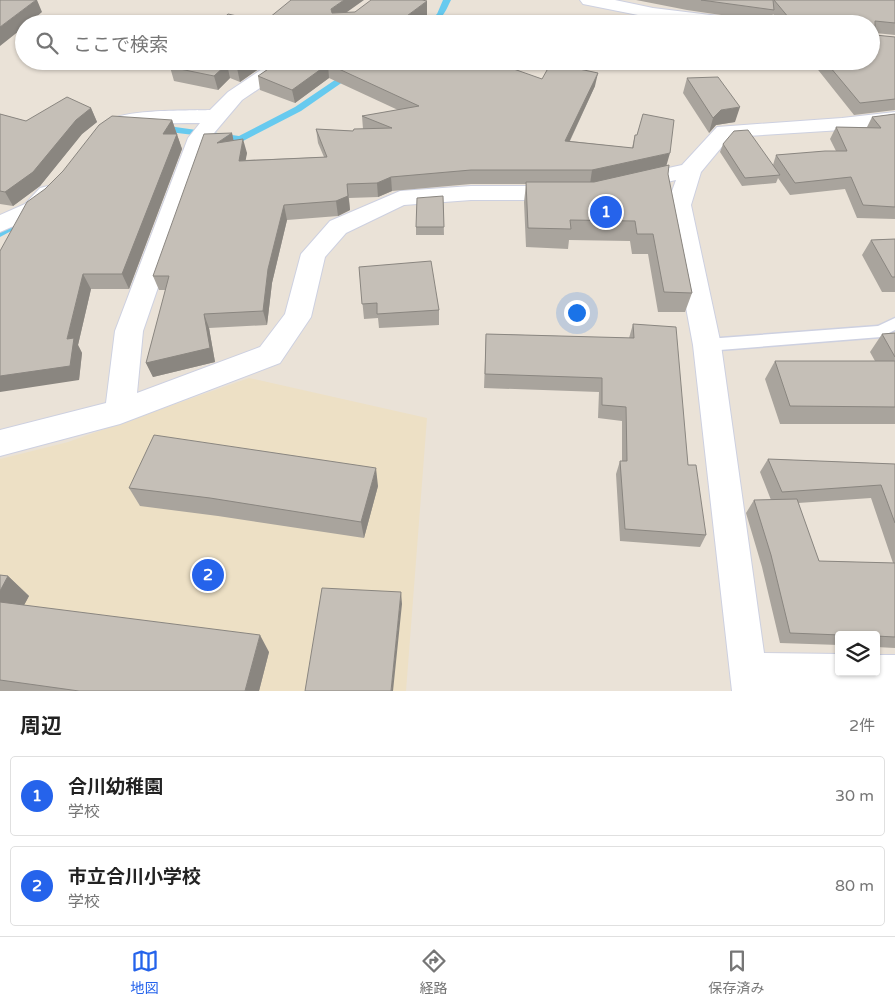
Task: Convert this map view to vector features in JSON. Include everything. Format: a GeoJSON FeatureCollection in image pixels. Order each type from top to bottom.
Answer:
{"type":"FeatureCollection","features":[{"type":"Feature","properties":{"kind":"street"},"geometry":{"type":"LineString","coordinates":[[590,0],[669,15]]}},
{"type":"Feature","properties":{"kind":"street"},"geometry":{"type":"LineString","coordinates":[[120,412],[128,332],[199,138],[235,96],[274,70]]}},
{"type":"Feature","properties":{"kind":"street"},"geometry":{"type":"LineString","coordinates":[[96,136],[115,124],[149,118],[216,116]]}},
{"type":"Feature","properties":{"kind":"street"},"geometry":{"type":"LineString","coordinates":[[895,118],[842,124],[724,131],[690,170],[679,205],[707,345],[750,681],[895,674]]}},
{"type":"Feature","properties":{"kind":"street"},"geometry":{"type":"LineString","coordinates":[[0,442],[120,412],[270,355],[298,317],[313,254],[338,227],[400,198],[471,193],[599,191],[690,170]]}},
{"type":"Feature","properties":{"kind":"street"},"geometry":{"type":"LineString","coordinates":[[0,224],[33,209],[61,178]]}},
{"type":"Feature","properties":{"kind":"lane"},"geometry":{"type":"LineString","coordinates":[[707,345],[881,331],[895,323]]}},
{"type":"Feature","properties":{"kind":"shaded area"},"geometry":{"type":"Polygon","coordinates":[[[249,378],[427,418],[406,691],[0,691],[0,459],[68,442],[249,378]]]}},
{"type":"Feature","properties":{"kind":"building"},"geometry":{"type":"Polygon","coordinates":[[[0,0],[36,0],[15,15],[0,27],[0,0]]]}},
{"type":"Feature","properties":{"kind":"building"},"geometry":{"type":"Polygon","coordinates":[[[291,0],[344,0],[331,9],[332,13],[355,12],[371,0],[427,1],[408,15],[273,15],[291,0]]]}},
{"type":"Feature","properties":{"kind":"building"},"geometry":{"type":"Polygon","coordinates":[[[701,0],[773,0],[774,10],[701,0]]]}},
{"type":"Feature","properties":{"kind":"building"},"geometry":{"type":"Polygon","coordinates":[[[774,0],[895,0],[895,23],[880,22],[880,15],[786,15],[774,0]]]}},
{"type":"Feature","properties":{"kind":"building"},"geometry":{"type":"Polygon","coordinates":[[[880,36],[895,37],[895,99],[860,103],[832,70],[880,70],[880,36]]]}},
{"type":"Feature","properties":{"kind":"building"},"geometry":{"type":"Polygon","coordinates":[[[185,70],[220,70],[214,76],[185,70]]]}},
{"type":"Feature","properties":{"kind":"building"},"geometry":{"type":"Polygon","coordinates":[[[267,70],[320,70],[292,90],[258,76],[267,70]]]}},
{"type":"Feature","properties":{"kind":"building"},"geometry":{"type":"Polygon","coordinates":[[[341,70],[516,70],[542,79],[547,70],[584,70],[598,73],[565,141],[633,148],[635,135],[637,135],[643,114],[674,120],[670,153],[592,170],[471,170],[391,177],[377,183],[347,184],[348,196],[336,201],[284,205],[268,269],[263,311],[204,314],[210,348],[146,363],[169,276],[153,276],[204,134],[232,133],[217,143],[243,139],[239,161],[327,157],[316,129],[353,131],[354,129],[392,128],[362,116],[419,106],[341,70]]]}},
{"type":"Feature","properties":{"kind":"building"},"geometry":{"type":"Polygon","coordinates":[[[718,77],[740,107],[721,110],[713,118],[687,78],[718,77]]]}},
{"type":"Feature","properties":{"kind":"building"},"geometry":{"type":"Polygon","coordinates":[[[67,97],[91,108],[76,120],[33,172],[5,192],[0,191],[0,114],[26,121],[67,97]]]}},
{"type":"Feature","properties":{"kind":"building"},"geometry":{"type":"Polygon","coordinates":[[[895,114],[895,207],[863,205],[851,177],[795,183],[776,155],[847,151],[836,127],[881,128],[872,117],[895,114]]]}},
{"type":"Feature","properties":{"kind":"building"},"geometry":{"type":"Polygon","coordinates":[[[112,116],[172,120],[163,134],[177,134],[122,274],[83,274],[67,339],[74,338],[70,366],[0,376],[0,251],[27,202],[45,189],[63,171],[99,125],[112,116]]]}},
{"type":"Feature","properties":{"kind":"building"},"geometry":{"type":"Polygon","coordinates":[[[748,130],[780,175],[745,178],[723,144],[734,131],[748,130]]]}},
{"type":"Feature","properties":{"kind":"building"},"geometry":{"type":"Polygon","coordinates":[[[669,165],[668,174],[692,293],[664,292],[653,234],[637,234],[635,221],[570,220],[571,229],[528,228],[526,182],[594,182],[669,165]]]}},
{"type":"Feature","properties":{"kind":"building"},"geometry":{"type":"Polygon","coordinates":[[[443,196],[444,227],[416,227],[417,198],[443,196]]]}},
{"type":"Feature","properties":{"kind":"building"},"geometry":{"type":"Polygon","coordinates":[[[895,239],[895,277],[892,277],[871,240],[895,239]]]}},
{"type":"Feature","properties":{"kind":"building"},"geometry":{"type":"Polygon","coordinates":[[[431,261],[439,310],[377,314],[377,303],[362,304],[359,267],[431,261]]]}},
{"type":"Feature","properties":{"kind":"building"},"geometry":{"type":"Polygon","coordinates":[[[633,324],[676,327],[688,465],[696,465],[706,535],[625,529],[620,461],[627,461],[626,407],[602,405],[602,378],[485,374],[486,334],[634,338],[633,324]]]}},
{"type":"Feature","properties":{"kind":"building"},"geometry":{"type":"Polygon","coordinates":[[[895,333],[895,357],[882,334],[895,333]]]}},
{"type":"Feature","properties":{"kind":"building"},"geometry":{"type":"Polygon","coordinates":[[[775,361],[895,361],[895,407],[790,406],[775,361]]]}},
{"type":"Feature","properties":{"kind":"building"},"geometry":{"type":"Polygon","coordinates":[[[154,435],[376,468],[361,522],[210,498],[129,488],[154,435]]]}},
{"type":"Feature","properties":{"kind":"building"},"geometry":{"type":"Polygon","coordinates":[[[768,459],[895,464],[895,523],[881,485],[782,492],[768,459]]]}},
{"type":"Feature","properties":{"kind":"building"},"geometry":{"type":"Polygon","coordinates":[[[797,499],[819,561],[895,563],[895,637],[880,636],[880,631],[835,631],[835,635],[790,633],[771,555],[754,500],[797,499]]]}},
{"type":"Feature","properties":{"kind":"building"},"geometry":{"type":"Polygon","coordinates":[[[0,575],[8,576],[0,591],[0,575]]]}},
{"type":"Feature","properties":{"kind":"building"},"geometry":{"type":"Polygon","coordinates":[[[322,588],[401,592],[391,691],[305,691],[322,588]]]}},
{"type":"Feature","properties":{"kind":"building"},"geometry":{"type":"Polygon","coordinates":[[[0,602],[260,635],[245,691],[79,691],[0,680],[0,602]]]}},
{"type":"Feature","properties":{"kind":"waterway"},"geometry":{"type":"LineString","coordinates":[[440,15],[447,0]]}},
{"type":"Feature","properties":{"kind":"waterway"},"geometry":{"type":"LineString","coordinates":[[161,128],[240,139],[298,109],[356,70]]}},
{"type":"Feature","properties":{"kind":"waterway"},"geometry":{"type":"LineString","coordinates":[[0,234],[27,219]]}},
{"type":"Feature","properties":{"kind":"place","name":"合川幼稚園"},"geometry":{"type":"Point","coordinates":[606,212]}},
{"type":"Feature","properties":{"kind":"place","name":"市立合川小学校"},"geometry":{"type":"Point","coordinates":[208,575]}}]}
